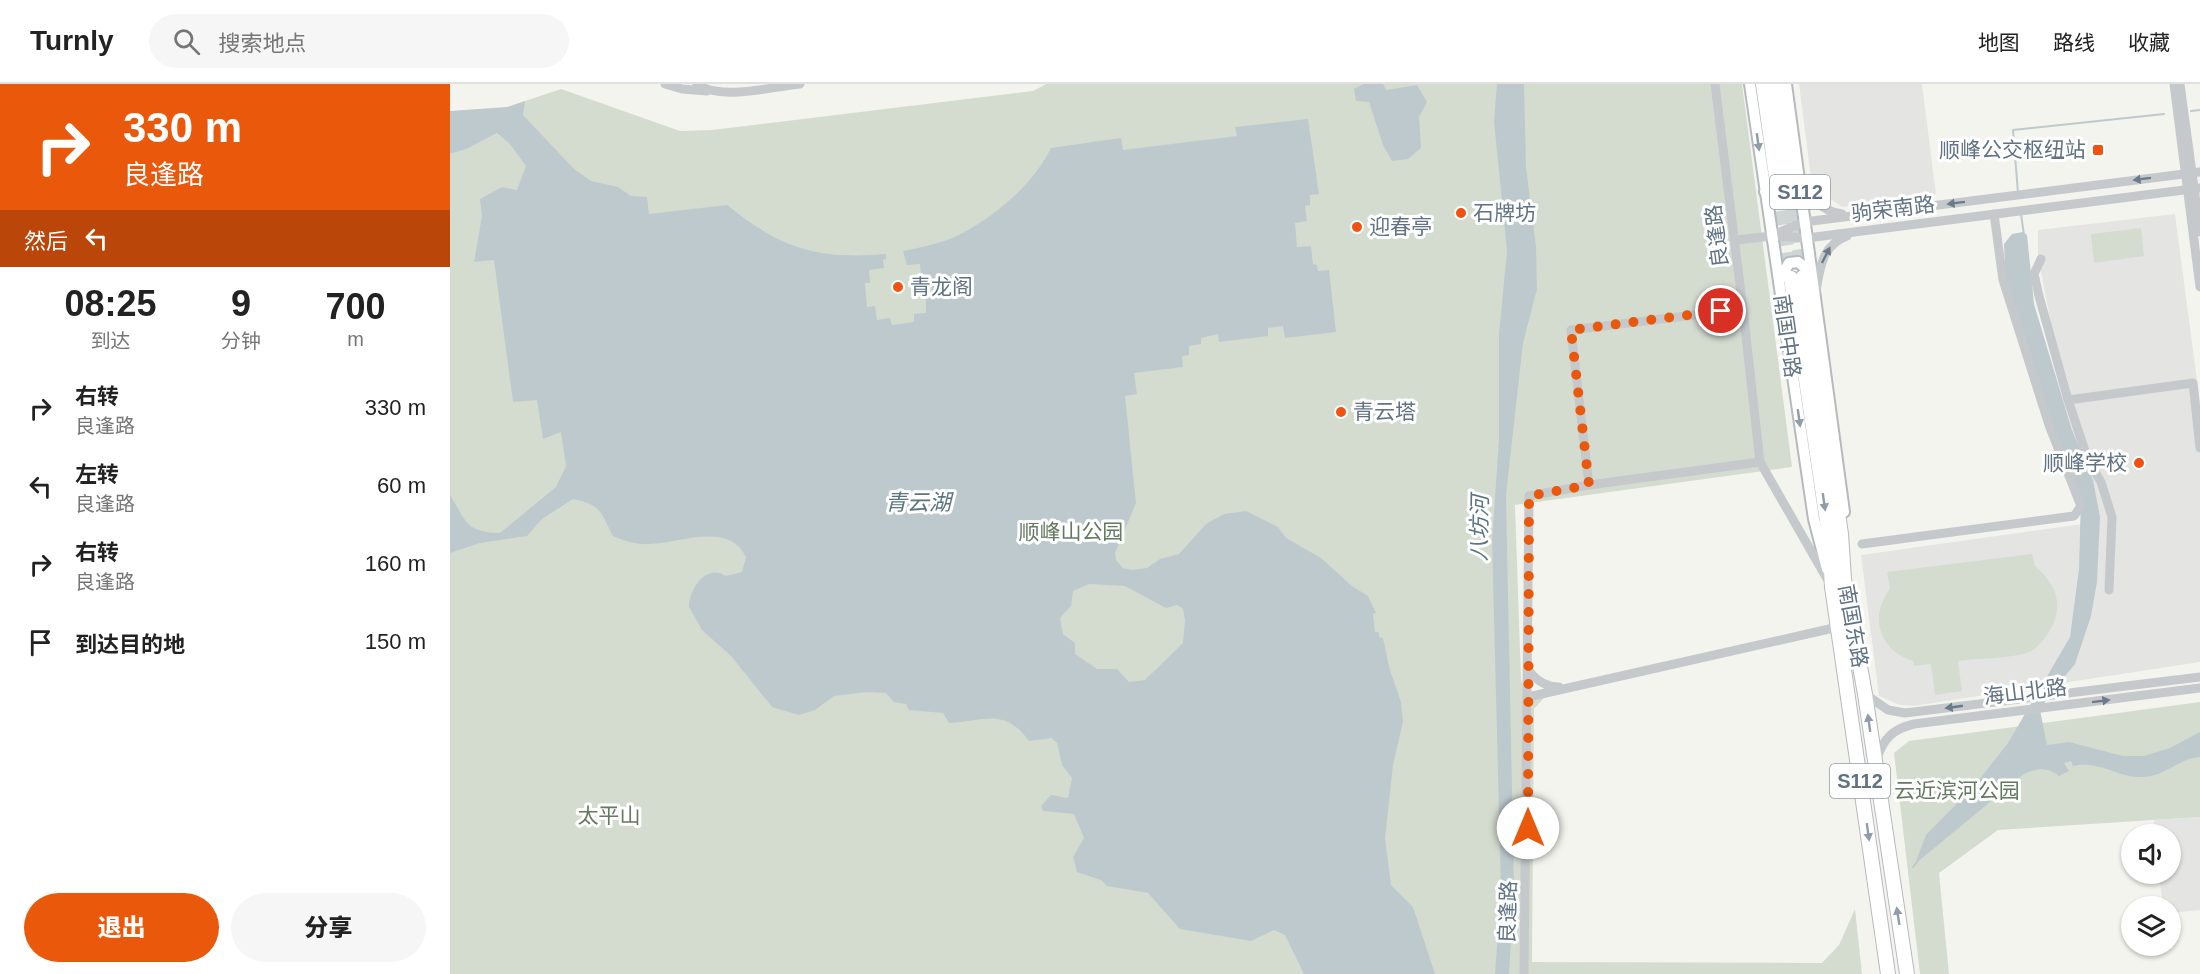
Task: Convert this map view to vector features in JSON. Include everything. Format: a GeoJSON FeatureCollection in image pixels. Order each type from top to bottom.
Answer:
{"type":"FeatureCollection","features":[{"type":"Feature","properties":{"kind":"highway","name":"南国中路"},"geometry":{"type":"LineString","coordinates":[[1763,84],[1782,186]]}},
{"type":"Feature","properties":{"kind":"highway","name":"南国中路"},"geometry":{"type":"LineString","coordinates":[[1776,84],[1782,186]]}},
{"type":"Feature","properties":{"kind":"highway","name":"南国东路"},"geometry":{"type":"LineString","coordinates":[[1796,280],[1841,534],[1844,579],[1865,694],[1907,974]]}},
{"type":"Feature","properties":{"kind":"highway","name":"南国东路"},"geometry":{"type":"LineString","coordinates":[[1796,280],[1829,535],[1832,588],[1888,974]]}},
{"type":"Feature","properties":{"kind":"main road","name":"南国中路"},"geometry":{"type":"LineString","coordinates":[[1750,84],[1782,186],[1804,222],[1807,238],[1796,280]]}},
{"type":"Feature","properties":{"kind":"main road","name":"南国中路"},"geometry":{"type":"LineString","coordinates":[[1786,84],[1794,153],[1782,186],[1772,236],[1796,280],[1815,300],[1846,522],[1844,579]]}},
{"type":"Feature","properties":{"kind":"street"},"geometry":{"type":"LineString","coordinates":[[665,84],[682,89],[728,93],[800,84]]}},
{"type":"Feature","properties":{"kind":"street"},"geometry":{"type":"LineString","coordinates":[[697,84],[707,91]]}},
{"type":"Feature","properties":{"kind":"street","name":"良逢路"},"geometry":{"type":"LineString","coordinates":[[1716,84],[1736,240],[1760,462]]}},
{"type":"Feature","properties":{"kind":"street"},"geometry":{"type":"LineString","coordinates":[[2174,84],[2192,172]]}},
{"type":"Feature","properties":{"kind":"street"},"geometry":{"type":"LineString","coordinates":[[2180,84],[2200,232]]}},
{"type":"Feature","properties":{"kind":"street"},"geometry":{"type":"LineString","coordinates":[[1794,153],[1806,189],[1816,202],[1836,213],[1862,215]]}},
{"type":"Feature","properties":{"kind":"street","name":"驹荣南路"},"geometry":{"type":"LineString","coordinates":[[1772,236],[1804,222],[2192,172]]}},
{"type":"Feature","properties":{"kind":"street"},"geometry":{"type":"LineString","coordinates":[[2194,189],[2200,287]]}},
{"type":"Feature","properties":{"kind":"street","name":"驹荣南路"},"geometry":{"type":"LineString","coordinates":[[1772,236],[1807,238],[2194,189]]}},
{"type":"Feature","properties":{"kind":"street"},"geometry":{"type":"LineString","coordinates":[[1862,544],[2074,516],[2081,506],[2049,425],[2003,280],[1994,214]]}},
{"type":"Feature","properties":{"kind":"street"},"geometry":{"type":"LineString","coordinates":[[1815,300],[1821,263],[1829,247],[1843,237],[1863,231]]}},
{"type":"Feature","properties":{"kind":"street"},"geometry":{"type":"LineString","coordinates":[[1736,240],[1772,236]]}},
{"type":"Feature","properties":{"kind":"street"},"geometry":{"type":"LineString","coordinates":[[2041,259],[2034,274],[2068,400],[2088,460],[2101,482],[2112,517],[2109,590]]}},
{"type":"Feature","properties":{"kind":"street"},"geometry":{"type":"LineString","coordinates":[[1743,309],[1571,330],[1589,485],[1760,462],[1832,588]]}},
{"type":"Feature","properties":{"kind":"street"},"geometry":{"type":"LineString","coordinates":[[2068,400],[2193,383],[2200,448]]}},
{"type":"Feature","properties":{"kind":"street","name":"良逢路"},"geometry":{"type":"LineString","coordinates":[[1524,974],[1529,496],[1589,485]]}},
{"type":"Feature","properties":{"kind":"street"},"geometry":{"type":"LineString","coordinates":[[1528,697],[1838,627]]}},
{"type":"Feature","properties":{"kind":"street"},"geometry":{"type":"LineString","coordinates":[[1528,671],[1535,679],[1550,687],[1569,687]]}},
{"type":"Feature","properties":{"kind":"street","name":"海山北路"},"geometry":{"type":"LineString","coordinates":[[1865,694],[1888,710],[1905,713],[2200,676]]}},
{"type":"Feature","properties":{"kind":"street","name":"海山北路"},"geometry":{"type":"LineString","coordinates":[[1875,764],[1885,739],[1903,727],[2200,688]]}},
{"type":"Feature","properties":{"kind":"shaded area"},"geometry":{"type":"Polygon","coordinates":[[[1799,84],[1922,84],[1936,194],[1842,207],[1812,186],[1799,84]]]}},
{"type":"Feature","properties":{"kind":"shaded area","name":"顺峰学校"},"geometry":{"type":"Polygon","coordinates":[[[2175,214],[2200,403],[2200,662],[1913,706],[1900,705],[1879,696],[1861,555],[2090,523],[2038,257],[2038,230],[2175,214]]]}},
{"type":"Feature","properties":{"kind":"shaded area"},"geometry":{"type":"Polygon","coordinates":[[[2200,817],[2200,910],[2181,912],[2181,896],[2162,896],[2160,884],[2181,884],[2181,824],[2154,824],[2154,820],[2200,817]]]}},
{"type":"Feature","properties":{"kind":"green space","name":"顺峰山公园"},"geometry":{"type":"Polygon","coordinates":[[[1046,84],[1742,84],[1792,467],[1515,505],[1521,679],[1524,692],[1544,698],[1534,709],[1532,962],[1822,963],[1839,945],[1855,909],[1862,974],[450,974],[450,154],[467,149],[497,133],[525,101],[561,89],[680,131],[712,130],[1033,91],[1046,84]]]}},
{"type":"Feature","properties":{"kind":"green space"},"geometry":{"type":"Polygon","coordinates":[[[2141,228],[2144,256],[2094,263],[2091,234],[2141,228]]]}},
{"type":"Feature","properties":{"kind":"green space"},"geometry":{"type":"Polygon","coordinates":[[[2032,554],[2035,566],[2050,582],[2057,600],[2055,618],[2045,638],[2035,649],[2027,653],[1958,661],[1962,691],[1935,695],[1931,664],[1914,666],[1913,661],[1892,649],[1881,632],[1880,611],[1883,600],[1890,589],[1887,572],[2032,554]]]}},
{"type":"Feature","properties":{"kind":"green space","name":"云近滨河公园"},"geometry":{"type":"Polygon","coordinates":[[[2200,702],[2200,817],[1998,830],[1939,873],[1949,974],[1920,974],[1894,753],[1909,741],[2200,702]]]}},
{"type":"Feature","properties":{"kind":"water"},"geometry":{"type":"Polygon","coordinates":[[[1363,84],[1383,84],[1386,90],[1417,85],[1427,102],[1419,117],[1421,148],[1408,159],[1392,161],[1383,145],[1369,102],[1356,101],[1354,89],[1363,84]]]}},
{"type":"Feature","properties":{"kind":"water"},"geometry":{"type":"Polygon","coordinates":[[[1497,84],[1524,84],[1526,167],[1536,247],[1537,289],[1523,343],[1506,495],[1514,888],[1509,974],[1495,974],[1501,889],[1492,541],[1499,440],[1499,334],[1507,251],[1494,121],[1497,84]]]}},
{"type":"Feature","properties":{"kind":"water","name":"青云湖"},"geometry":{"type":"Polygon","coordinates":[[[525,101],[523,115],[574,169],[591,181],[618,187],[631,196],[647,197],[649,214],[727,205],[764,232],[800,248],[840,255],[886,254],[886,259],[883,260],[884,268],[869,270],[870,283],[865,283],[867,307],[875,306],[877,320],[890,318],[892,325],[914,322],[914,314],[926,313],[926,299],[933,298],[930,274],[921,275],[920,264],[907,265],[903,251],[954,237],[987,218],[1013,197],[1035,174],[1051,148],[1121,138],[1123,150],[1237,136],[1235,127],[1308,119],[1319,194],[1310,195],[1310,205],[1305,206],[1307,221],[1295,223],[1297,247],[1311,246],[1313,264],[1317,265],[1318,271],[1329,270],[1336,332],[1285,338],[1283,326],[1268,328],[1268,336],[1219,342],[1218,334],[1201,338],[1201,344],[1189,346],[1189,355],[1182,356],[1183,367],[1134,373],[1137,394],[1125,396],[1136,503],[1115,553],[1116,560],[1123,568],[1132,570],[1147,568],[1160,559],[1179,554],[1206,524],[1224,514],[1246,511],[1278,527],[1286,538],[1321,558],[1352,586],[1368,596],[1376,613],[1373,614],[1375,632],[1379,632],[1379,637],[1383,638],[1389,667],[1401,702],[1403,722],[1393,765],[1385,838],[1391,885],[1413,907],[1435,974],[1304,974],[1285,935],[1274,930],[1251,941],[1180,929],[1148,893],[1107,886],[1101,880],[1077,872],[1073,857],[1084,838],[1074,814],[1043,811],[1041,806],[1051,795],[1068,798],[1072,778],[1062,765],[1057,743],[1052,738],[1029,741],[1020,730],[1011,724],[993,718],[949,723],[943,713],[909,710],[906,704],[894,702],[886,693],[868,692],[834,696],[815,710],[799,715],[772,707],[731,656],[702,630],[689,607],[695,586],[706,575],[719,573],[726,576],[742,572],[746,557],[738,546],[728,540],[703,537],[650,544],[631,542],[613,536],[595,507],[573,499],[542,519],[527,536],[480,543],[450,553],[450,495],[464,519],[473,528],[500,533],[556,487],[566,466],[561,432],[543,439],[537,400],[513,402],[494,260],[474,262],[482,216],[480,199],[502,187],[517,190],[526,166],[510,144],[497,133],[467,149],[450,154],[450,111],[507,107],[525,101]],[[1089,584],[1073,591],[1071,606],[1060,618],[1063,634],[1075,643],[1075,654],[1097,669],[1117,669],[1129,682],[1145,680],[1183,643],[1185,620],[1183,609],[1177,605],[1166,608],[1125,586],[1089,584]]]}},
{"type":"Feature","properties":{"kind":"water"},"geometry":{"type":"Polygon","coordinates":[[[2023,232],[2027,235],[2034,304],[2072,430],[2093,480],[2100,517],[2097,582],[2091,616],[2075,664],[2040,710],[2047,745],[2069,742],[2123,756],[2144,756],[2170,748],[2200,732],[2200,757],[2192,758],[2158,774],[2142,777],[2124,775],[2092,765],[2073,766],[2071,761],[2064,763],[2069,771],[2059,776],[2046,770],[2029,772],[1915,864],[1926,835],[1975,785],[2008,743],[2070,637],[2079,569],[2081,496],[2052,424],[2006,285],[2004,244],[2012,234],[2023,232]]]}},
{"type":"Feature","properties":{"kind":"waterway"},"geometry":{"type":"LineString","coordinates":[[2191,111],[2200,110]]}},
{"type":"Feature","properties":{"kind":"waterway"},"geometry":{"type":"LineString","coordinates":[[2018,193],[2013,130],[2164,114]]}},
{"type":"Feature","properties":{"kind":"waterway"},"geometry":{"type":"LineString","coordinates":[[2021,214],[2024,235]]}},
{"type":"Feature","properties":{"kind":"waterway"},"geometry":{"type":"LineString","coordinates":[[1913,867],[1917,862]]}},
{"type":"Feature","properties":{"kind":"tunnel"},"geometry":{"type":"LineString","coordinates":[[1790,187],[1803,275]]}},
{"type":"Feature","properties":{"kind":"tunnel"},"geometry":{"type":"LineString","coordinates":[[1778,190],[1791,274]]}},
{"type":"Feature","properties":{"kind":"place","name":"顺峰公交枢纽站"},"geometry":{"type":"Point","coordinates":[2098,150]}},
{"type":"Feature","properties":{"kind":"place","name":"石牌坊"},"geometry":{"type":"Point","coordinates":[1461,213]}},
{"type":"Feature","properties":{"kind":"place","name":"迎春亭"},"geometry":{"type":"Point","coordinates":[1357,227]}},
{"type":"Feature","properties":{"kind":"place","name":"青龙阁"},"geometry":{"type":"Point","coordinates":[898,287]}},
{"type":"Feature","properties":{"kind":"place","name":"青云塔"},"geometry":{"type":"Point","coordinates":[1341,412]}},
{"type":"Feature","properties":{"kind":"place","name":"顺峰学校"},"geometry":{"type":"Point","coordinates":[2139,463]}},
{"type":"Feature","properties":{"kind":"route"},"geometry":{"type":"LineString","coordinates":[[1528,828],[1529,496],[1589,485],[1571,330],[1721,311]]}},
{"type":"Feature","properties":{"kind":"water label","name":"八坊河"},"geometry":{"type":"Point","coordinates":[1479,528]}},
{"type":"Feature","properties":{"kind":"park label","name":"太平山"},"geometry":{"type":"Point","coordinates":[609,816]}}]}
